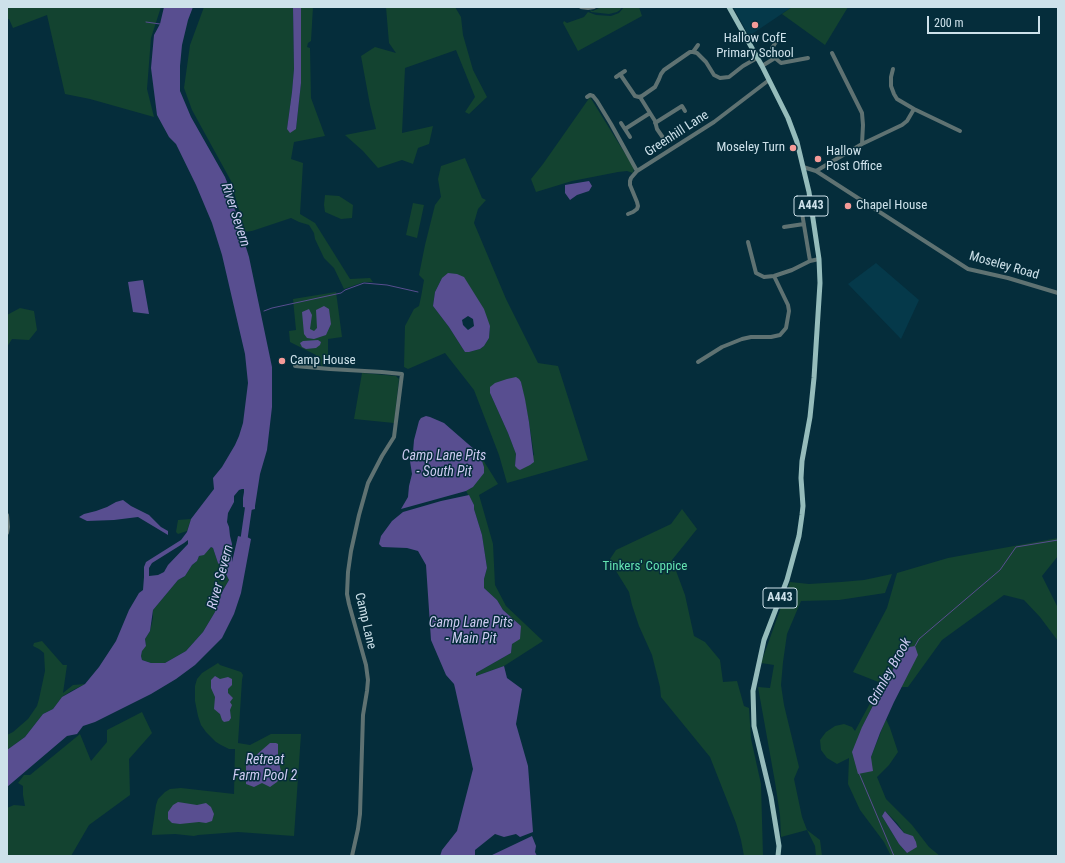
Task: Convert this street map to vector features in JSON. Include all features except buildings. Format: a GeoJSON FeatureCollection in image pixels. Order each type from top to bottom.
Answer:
{"type":"FeatureCollection","features":[{"type":"Feature","properties":{"kind":"main road","name":"A443"},"geometry":{"type":"LineString","coordinates":[[729,7],[758,58],[788,118],[797,142],[809,192],[819,259],[820,283],[814,378],[810,417],[802,461],[801,478],[803,506],[799,536],[787,580],[764,640],[753,691],[754,726],[771,797],[779,846],[778,856]]}},
{"type":"Feature","properties":{"kind":"street"},"geometry":{"type":"LineString","coordinates":[[581,7],[594,7]]}},
{"type":"Feature","properties":{"kind":"street"},"geometry":{"type":"LineString","coordinates":[[782,37],[772,48],[775,58],[781,63],[808,58]]}},
{"type":"Feature","properties":{"kind":"street"},"geometry":{"type":"LineString","coordinates":[[693,52],[698,45]]}},
{"type":"Feature","properties":{"kind":"street"},"geometry":{"type":"LineString","coordinates":[[640,97],[654,87],[664,70],[688,53],[697,53],[702,57],[714,75],[720,78],[728,77],[743,66],[758,58]]}},
{"type":"Feature","properties":{"kind":"street"},"geometry":{"type":"LineString","coordinates":[[832,53],[862,113],[862,144]]}},
{"type":"Feature","properties":{"kind":"street"},"geometry":{"type":"LineString","coordinates":[[762,66],[775,58]]}},
{"type":"Feature","properties":{"kind":"street"},"geometry":{"type":"LineString","coordinates":[[898,73],[893,70],[891,82],[894,94],[898,99],[914,109],[959,129]]}},
{"type":"Feature","properties":{"kind":"street"},"geometry":{"type":"LineString","coordinates":[[625,71],[618,76],[635,96],[640,97],[650,113],[657,129],[666,142]]}},
{"type":"Feature","properties":{"kind":"street","name":"Greenhill Lane"},"geometry":{"type":"LineString","coordinates":[[628,214],[637,209],[638,206],[630,185],[630,181],[638,171],[714,122],[769,80]]}},
{"type":"Feature","properties":{"kind":"street"},"geometry":{"type":"LineString","coordinates":[[587,97],[593,96],[597,101],[638,171]]}},
{"type":"Feature","properties":{"kind":"street"},"geometry":{"type":"LineString","coordinates":[[655,123],[682,106],[685,111]]}},
{"type":"Feature","properties":{"kind":"street"},"geometry":{"type":"LineString","coordinates":[[816,171],[862,144],[902,125],[907,121],[914,109]]}},
{"type":"Feature","properties":{"kind":"street"},"geometry":{"type":"LineString","coordinates":[[625,129],[650,113]]}},
{"type":"Feature","properties":{"kind":"street"},"geometry":{"type":"LineString","coordinates":[[621,123],[630,137]]}},
{"type":"Feature","properties":{"kind":"street","name":"Moseley Road"},"geometry":{"type":"LineString","coordinates":[[803,167],[816,171],[968,269],[1008,278],[1058,293]]}},
{"type":"Feature","properties":{"kind":"street"},"geometry":{"type":"LineString","coordinates":[[800,201],[810,261]]}},
{"type":"Feature","properties":{"kind":"street"},"geometry":{"type":"LineString","coordinates":[[784,227],[804,224]]}},
{"type":"Feature","properties":{"kind":"street"},"geometry":{"type":"LineString","coordinates":[[748,242],[756,273],[764,277],[774,276],[792,270],[810,261],[819,259]]}},
{"type":"Feature","properties":{"kind":"street"},"geometry":{"type":"LineString","coordinates":[[698,362],[722,347],[742,339],[780,335],[786,328],[789,311],[774,276]]}},
{"type":"Feature","properties":{"kind":"street","name":"Camp Lane"},"geometry":{"type":"LineString","coordinates":[[295,366],[330,370],[402,374],[394,437],[368,483],[359,515],[348,572],[347,594],[366,665],[368,680],[368,691],[363,715],[360,814],[352,856]]}},
{"type":"Feature","properties":{"kind":"street"},"geometry":{"type":"LineString","coordinates":[[7,515],[7,533]]}},
{"type":"Feature","properties":{"kind":"shaded area","name":"Hallow CofE Primary School"},"geometry":{"type":"Polygon","coordinates":[[[733,7],[792,7],[749,36],[733,7]]]}},
{"type":"Feature","properties":{"kind":"shaded area"},"geometry":{"type":"Polygon","coordinates":[[[876,263],[919,300],[901,339],[848,284],[876,263]]]}},
{"type":"Feature","properties":{"kind":"green space"},"geometry":{"type":"Polygon","coordinates":[[[7,7],[161,7],[151,38],[147,89],[154,117],[90,99],[65,94],[47,15],[13,28],[9,19],[7,19],[7,7]]]}},
{"type":"Feature","properties":{"kind":"green space"},"geometry":{"type":"Polygon","coordinates":[[[204,7],[293,7],[294,69],[287,129],[296,129],[301,83],[301,7],[313,7],[311,41],[308,43],[307,47],[310,48],[311,98],[325,136],[294,142],[291,159],[303,163],[300,214],[315,223],[350,279],[370,278],[373,282],[364,282],[344,289],[334,268],[324,258],[315,239],[314,233],[309,225],[291,218],[252,231],[243,232],[239,219],[241,218],[231,181],[192,110],[184,88],[190,45],[204,7]]]}},
{"type":"Feature","properties":{"kind":"green space"},"geometry":{"type":"Polygon","coordinates":[[[386,7],[455,7],[461,17],[463,35],[473,70],[487,97],[469,114],[465,112],[475,97],[456,50],[405,68],[402,133],[433,126],[429,144],[418,148],[413,164],[402,160],[378,168],[363,151],[345,135],[376,129],[361,56],[375,47],[396,53],[389,43],[386,7]]]}},
{"type":"Feature","properties":{"kind":"green space"},"geometry":{"type":"Polygon","coordinates":[[[601,7],[622,7],[617,12],[609,14],[591,12],[590,10],[593,11],[601,7]]]}},
{"type":"Feature","properties":{"kind":"green space"},"geometry":{"type":"Polygon","coordinates":[[[624,7],[639,7],[642,16],[578,51],[563,23],[564,21],[567,23],[584,17],[588,12],[596,15],[611,16],[619,13],[624,7]]]}},
{"type":"Feature","properties":{"kind":"green space"},"geometry":{"type":"Polygon","coordinates":[[[792,7],[848,7],[825,45],[782,14],[792,7]]]}},
{"type":"Feature","properties":{"kind":"green space"},"geometry":{"type":"Polygon","coordinates":[[[590,97],[634,168],[633,173],[627,171],[618,172],[572,181],[536,192],[531,179],[590,97]]]}},
{"type":"Feature","properties":{"kind":"green space"},"geometry":{"type":"Polygon","coordinates":[[[465,158],[482,198],[486,200],[478,209],[474,223],[506,299],[538,363],[558,366],[588,460],[507,483],[499,455],[474,390],[445,353],[408,369],[404,367],[405,326],[414,309],[419,306],[424,280],[419,275],[425,245],[435,205],[441,197],[438,179],[441,166],[465,158]],[[442,278],[435,292],[433,306],[465,352],[480,349],[489,338],[490,326],[442,278]],[[521,382],[490,393],[516,454],[515,466],[534,455],[521,382]]]}},
{"type":"Feature","properties":{"kind":"green space"},"geometry":{"type":"Polygon","coordinates":[[[325,195],[339,196],[353,205],[352,218],[341,219],[325,212],[325,195]]]}},
{"type":"Feature","properties":{"kind":"green space"},"geometry":{"type":"Polygon","coordinates":[[[413,203],[424,205],[417,238],[406,235],[413,203]]]}},
{"type":"Feature","properties":{"kind":"green space"},"geometry":{"type":"Polygon","coordinates":[[[336,292],[342,337],[328,339],[328,356],[322,367],[316,355],[290,342],[289,331],[296,330],[293,299],[336,292]]]}},
{"type":"Feature","properties":{"kind":"green space"},"geometry":{"type":"Polygon","coordinates":[[[20,308],[34,311],[37,330],[29,340],[12,339],[7,347],[7,315],[20,308]]]}},
{"type":"Feature","properties":{"kind":"green space"},"geometry":{"type":"Polygon","coordinates":[[[362,373],[396,376],[399,379],[394,423],[354,419],[362,373]]]}},
{"type":"Feature","properties":{"kind":"green space"},"geometry":{"type":"Polygon","coordinates":[[[480,455],[498,484],[479,495],[493,544],[495,585],[506,606],[543,641],[504,666],[476,676],[476,673],[511,653],[512,644],[521,626],[503,610],[497,600],[484,588],[484,579],[487,568],[482,535],[474,505],[466,491],[473,487],[484,467],[480,455]]]}},
{"type":"Feature","properties":{"kind":"green space","name":"Tinkers' Coppice"},"geometry":{"type":"Polygon","coordinates":[[[682,509],[697,529],[672,560],[685,595],[694,636],[705,642],[720,660],[723,682],[737,681],[744,706],[749,708],[751,739],[761,784],[763,856],[744,856],[736,823],[710,757],[661,697],[652,655],[639,626],[629,592],[610,559],[616,550],[671,524],[682,509]]]}},
{"type":"Feature","properties":{"kind":"green space"},"geometry":{"type":"Polygon","coordinates":[[[191,519],[187,531],[178,534],[176,532],[178,520],[191,519]]]}},
{"type":"Feature","properties":{"kind":"green space"},"geometry":{"type":"Polygon","coordinates":[[[1058,538],[1058,556],[1042,576],[1058,608],[1058,641],[1040,617],[1024,600],[1004,595],[942,640],[908,687],[901,687],[911,668],[897,658],[892,672],[884,684],[862,727],[871,757],[886,719],[898,752],[889,765],[877,777],[886,799],[912,825],[929,847],[940,856],[891,856],[884,842],[860,810],[848,784],[849,758],[837,764],[827,758],[821,750],[820,740],[826,732],[835,726],[844,724],[852,727],[855,731],[881,683],[853,672],[887,608],[897,573],[948,558],[1058,538]],[[885,811],[882,816],[899,844],[907,853],[904,833],[897,823],[885,811]]]}},
{"type":"Feature","properties":{"kind":"green space"},"geometry":{"type":"Polygon","coordinates":[[[211,547],[213,548],[218,563],[224,570],[229,580],[222,592],[215,612],[203,632],[186,651],[165,663],[151,663],[142,660],[142,650],[146,646],[145,639],[150,631],[153,610],[178,580],[185,576],[192,565],[197,561],[199,556],[211,547]]]}},
{"type":"Feature","properties":{"kind":"green space"},"geometry":{"type":"Polygon","coordinates":[[[892,574],[885,593],[839,600],[801,601],[787,634],[781,685],[784,705],[799,767],[794,779],[802,817],[807,830],[781,837],[780,815],[775,782],[758,687],[770,688],[774,665],[761,663],[790,582],[809,584],[841,582],[864,580],[892,574]]]}},
{"type":"Feature","properties":{"kind":"green space"},"geometry":{"type":"Polygon","coordinates":[[[42,641],[63,665],[67,665],[63,693],[73,685],[85,684],[62,697],[53,709],[43,714],[25,737],[7,750],[7,735],[13,732],[28,719],[37,706],[45,671],[44,653],[33,646],[34,643],[42,641]]]}},
{"type":"Feature","properties":{"kind":"green space"},"geometry":{"type":"Polygon","coordinates":[[[218,663],[241,672],[243,675],[238,743],[250,745],[271,734],[301,734],[294,836],[238,832],[194,836],[175,834],[152,835],[158,799],[170,789],[181,788],[234,794],[235,749],[229,749],[221,745],[206,732],[201,725],[195,701],[195,686],[197,679],[202,673],[218,663]]]}},
{"type":"Feature","properties":{"kind":"green space"},"geometry":{"type":"Polygon","coordinates":[[[142,712],[152,733],[129,759],[130,795],[89,825],[71,856],[8,856],[7,808],[14,805],[25,806],[23,786],[18,783],[24,775],[30,775],[80,734],[91,761],[107,742],[107,730],[142,712]]]}},
{"type":"Feature","properties":{"kind":"green space"},"geometry":{"type":"Polygon","coordinates":[[[807,830],[820,840],[822,856],[816,856],[815,846],[807,830]]]}},
{"type":"Feature","properties":{"kind":"water"},"geometry":{"type":"Polygon","coordinates":[[[164,7],[193,7],[182,45],[180,91],[191,117],[225,177],[233,197],[236,215],[249,257],[272,367],[272,407],[267,450],[260,474],[255,509],[251,510],[250,513],[247,513],[247,508],[243,507],[244,489],[242,489],[239,490],[234,496],[234,502],[228,513],[227,522],[232,544],[232,562],[238,536],[242,537],[244,531],[247,531],[247,537],[251,539],[241,593],[234,614],[222,638],[195,665],[176,679],[151,694],[95,722],[83,726],[77,734],[67,736],[7,787],[7,750],[25,737],[43,714],[53,709],[62,697],[85,684],[99,667],[116,641],[129,610],[139,593],[143,590],[144,567],[146,562],[181,540],[187,532],[191,519],[214,489],[213,478],[222,467],[235,445],[243,423],[248,383],[245,354],[222,255],[212,223],[196,185],[176,144],[169,137],[157,115],[151,68],[154,35],[160,24],[164,7]],[[188,540],[152,563],[149,568],[149,576],[158,575],[164,572],[168,565],[188,544],[188,540]],[[211,547],[204,555],[199,556],[197,561],[192,565],[185,576],[178,580],[153,610],[150,631],[145,639],[146,646],[142,651],[142,660],[151,663],[165,663],[186,651],[203,632],[215,612],[222,592],[229,580],[224,570],[218,563],[213,548],[211,547]]]}},
{"type":"Feature","properties":{"kind":"water"},"geometry":{"type":"Polygon","coordinates":[[[293,7],[301,7],[301,83],[296,129],[290,133],[287,129],[294,69],[293,7]]]}},
{"type":"Feature","properties":{"kind":"water"},"geometry":{"type":"Polygon","coordinates":[[[589,181],[592,186],[589,191],[577,195],[570,200],[565,193],[565,185],[589,181]]]}},
{"type":"Feature","properties":{"kind":"water"},"geometry":{"type":"Polygon","coordinates":[[[448,273],[457,274],[464,277],[484,309],[490,326],[489,338],[480,349],[465,352],[433,306],[435,292],[442,278],[448,273]],[[468,316],[462,320],[463,325],[468,330],[474,326],[473,319],[468,316]]]}},
{"type":"Feature","properties":{"kind":"water"},"geometry":{"type":"Polygon","coordinates":[[[143,280],[149,314],[133,312],[128,282],[143,280]]]}},
{"type":"Feature","properties":{"kind":"water"},"geometry":{"type":"Polygon","coordinates":[[[324,306],[329,309],[331,324],[326,335],[314,339],[307,338],[304,334],[302,312],[309,309],[312,315],[310,329],[314,331],[317,328],[316,310],[324,306]]]}},
{"type":"Feature","properties":{"kind":"water"},"geometry":{"type":"Polygon","coordinates":[[[318,340],[321,342],[316,348],[306,349],[302,347],[300,343],[303,341],[318,340]]]}},
{"type":"Feature","properties":{"kind":"water"},"geometry":{"type":"Polygon","coordinates":[[[516,377],[521,382],[525,399],[534,462],[520,470],[515,466],[516,454],[490,393],[490,387],[495,383],[516,377]]]}},
{"type":"Feature","properties":{"kind":"water","name":"Camp Lane Pits - South Pit"},"geometry":{"type":"Polygon","coordinates":[[[426,416],[444,423],[475,450],[480,455],[484,467],[484,473],[473,487],[466,491],[401,509],[408,497],[412,474],[410,461],[419,421],[421,418],[426,416]]]}},
{"type":"Feature","properties":{"kind":"water","name":"Camp Lane Pits - Main Pit"},"geometry":{"type":"Polygon","coordinates":[[[469,495],[474,505],[482,535],[487,568],[484,579],[484,588],[497,600],[503,610],[521,626],[520,639],[512,644],[511,653],[476,673],[476,676],[504,666],[507,678],[522,689],[516,724],[528,766],[533,832],[520,837],[516,834],[504,837],[495,834],[475,850],[475,856],[440,856],[442,850],[457,831],[473,769],[454,684],[446,675],[431,640],[426,565],[418,551],[407,548],[382,547],[379,544],[381,536],[392,521],[403,512],[469,495]]]}},
{"type":"Feature","properties":{"kind":"water"},"geometry":{"type":"Polygon","coordinates":[[[123,500],[149,515],[161,527],[168,531],[168,535],[138,517],[87,521],[79,517],[123,500]]]}},
{"type":"Feature","properties":{"kind":"water"},"geometry":{"type":"Polygon","coordinates":[[[915,646],[918,655],[894,702],[871,757],[873,771],[858,774],[852,752],[862,727],[884,684],[892,672],[897,658],[904,648],[915,646]]]}},
{"type":"Feature","properties":{"kind":"water"},"geometry":{"type":"Polygon","coordinates":[[[215,676],[220,679],[228,677],[232,679],[232,685],[228,689],[228,693],[233,698],[230,702],[232,705],[230,710],[231,718],[229,721],[224,722],[220,714],[214,709],[215,697],[211,688],[211,680],[215,676]]]}},
{"type":"Feature","properties":{"kind":"water","name":"Retreat Farm Pool 2"},"geometry":{"type":"Polygon","coordinates":[[[270,743],[278,744],[278,759],[282,775],[277,782],[270,787],[262,783],[254,787],[246,784],[246,764],[270,743]]]}},
{"type":"Feature","properties":{"kind":"water"},"geometry":{"type":"Polygon","coordinates":[[[178,802],[197,805],[206,803],[211,807],[214,814],[212,821],[206,823],[172,823],[168,819],[168,812],[173,805],[178,802]]]}},
{"type":"Feature","properties":{"kind":"water"},"geometry":{"type":"Polygon","coordinates":[[[885,811],[904,833],[913,836],[917,847],[907,853],[899,844],[882,816],[885,811]]]}},
{"type":"Feature","properties":{"kind":"water"},"geometry":{"type":"Polygon","coordinates":[[[532,836],[536,846],[535,852],[537,856],[490,856],[532,836]]]}},
{"type":"Feature","properties":{"kind":"waterway"},"geometry":{"type":"LineString","coordinates":[[146,22],[160,24]]}},
{"type":"Feature","properties":{"kind":"waterway"},"geometry":{"type":"LineString","coordinates":[[264,311],[341,293],[364,283],[387,285],[418,292]]}},
{"type":"Feature","properties":{"kind":"waterway","name":"River Severn"},"geometry":{"type":"LineString","coordinates":[[244,539],[249,504]]}},
{"type":"Feature","properties":{"kind":"waterway","name":"Grimley Brook"},"geometry":{"type":"LineString","coordinates":[[915,646],[919,639],[1000,570],[1016,547],[1058,540]]}},
{"type":"Feature","properties":{"kind":"waterway","name":"Grimley Brook"},"geometry":{"type":"LineString","coordinates":[[859,773],[894,856]]}},
{"type":"Feature","properties":{"kind":"place","name":"Hallow CofE Primary School"},"geometry":{"type":"Point","coordinates":[755,25]}},
{"type":"Feature","properties":{"kind":"place","name":"Moseley Turn"},"geometry":{"type":"Point","coordinates":[793,148]}},
{"type":"Feature","properties":{"kind":"place","name":"Hallow Post Office"},"geometry":{"type":"Point","coordinates":[818,159]}},
{"type":"Feature","properties":{"kind":"place","name":"Chapel House"},"geometry":{"type":"Point","coordinates":[848,206]}},
{"type":"Feature","properties":{"kind":"place","name":"Camp House"},"geometry":{"type":"Point","coordinates":[282,361]}}]}
